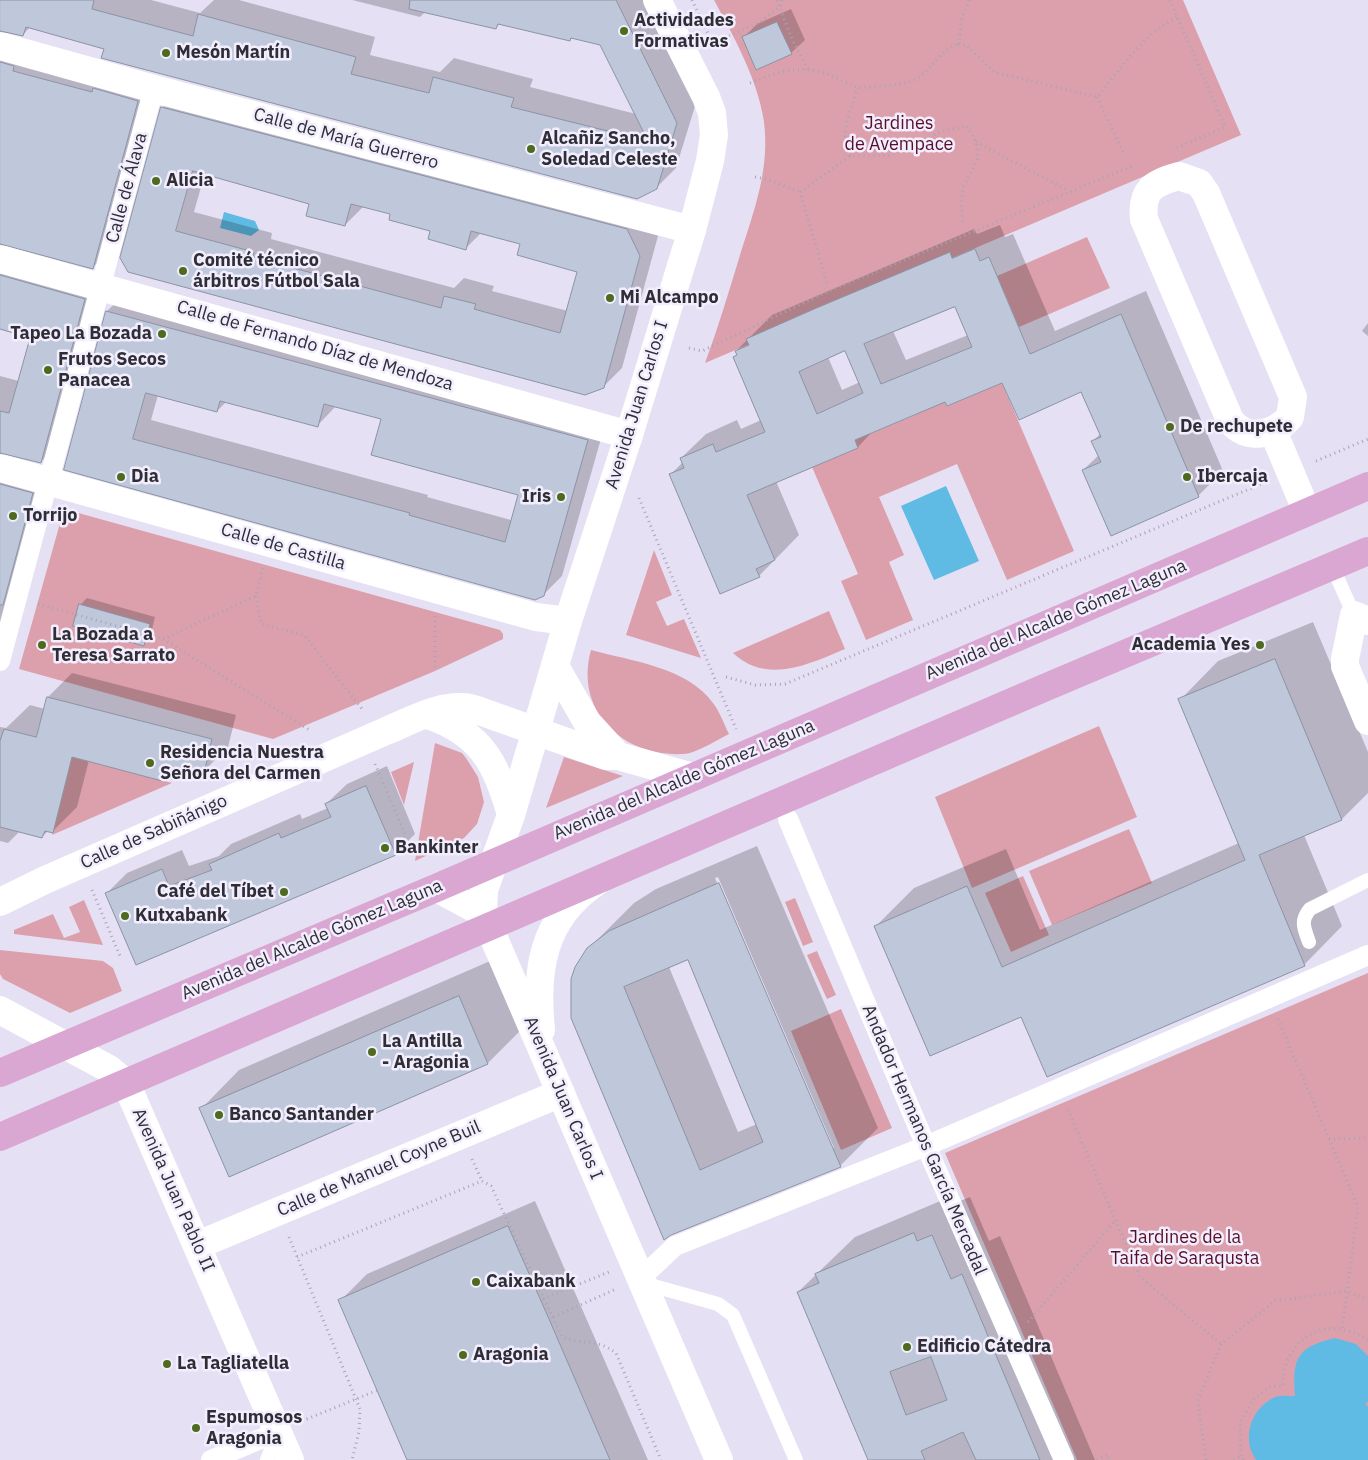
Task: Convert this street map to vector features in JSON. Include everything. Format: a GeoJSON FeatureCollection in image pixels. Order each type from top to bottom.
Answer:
{"type":"FeatureCollection","features":[{"type":"Feature","properties":{"kind":"main road","name":"Avenida del Alcalde Gómez Laguna"},"geometry":{"type":"LineString","coordinates":[[0,1073],[436,888],[496,860],[1368,486]]}},
{"type":"Feature","properties":{"kind":"main road"},"geometry":{"type":"LineString","coordinates":[[0,1136],[126,1083],[486,920],[602,878],[1368,551]]}},
{"type":"Feature","properties":{"kind":"street","name":"Avenida Juan Carlos I"},"geometry":{"type":"LineString","coordinates":[[657,0],[706,97],[712,113],[714,135],[710,161],[692,230],[629,435],[568,621],[534,731],[511,815],[484,890],[486,920],[719,1460]]}},
{"type":"Feature","properties":{"kind":"street","name":"Calle de María Guerrero"},"geometry":{"type":"LineString","coordinates":[[0,46],[154,89],[692,230]]}},
{"type":"Feature","properties":{"kind":"street","name":"Calle de Álava"},"geometry":{"type":"LineString","coordinates":[[0,661],[152,95]]}},
{"type":"Feature","properties":{"kind":"street"},"geometry":{"type":"LineString","coordinates":[[1179,176],[1191,179],[1199,183],[1206,193],[1293,397],[1290,418],[1273,431],[1255,435],[1244,432],[1230,420],[1144,219],[1143,206],[1145,196],[1152,187],[1163,180],[1179,176]]}},
{"type":"Feature","properties":{"kind":"street","name":"Calle de Fernando Díaz de Mendoza"},"geometry":{"type":"LineString","coordinates":[[0,260],[629,435]]}},
{"type":"Feature","properties":{"kind":"street"},"geometry":{"type":"LineString","coordinates":[[1273,431],[1307,512]]}},
{"type":"Feature","properties":{"kind":"street","name":"Calle de Castilla"},"geometry":{"type":"LineString","coordinates":[[0,468],[536,617],[568,621]]}},
{"type":"Feature","properties":{"kind":"street"},"geometry":{"type":"LineString","coordinates":[[1361,618],[1346,654],[1346,666],[1368,721]]}},
{"type":"Feature","properties":{"kind":"street"},"geometry":{"type":"LineString","coordinates":[[555,666],[586,722],[618,756]]}},
{"type":"Feature","properties":{"kind":"street","name":"Calle de Sabiñánigo"},"geometry":{"type":"LineString","coordinates":[[0,902],[81,864],[444,708],[465,707],[606,756],[618,756],[693,776]]}},
{"type":"Feature","properties":{"kind":"street"},"geometry":{"type":"LineString","coordinates":[[428,715],[458,727],[478,743],[498,774],[511,815]]}},
{"type":"Feature","properties":{"kind":"street","name":"Andador Hermanos García Mercadal"},"geometry":{"type":"LineString","coordinates":[[788,819],[926,1146],[1064,1460]]}},
{"type":"Feature","properties":{"kind":"street"},"geometry":{"type":"LineString","coordinates":[[544,1054],[538,980],[545,946],[567,908],[582,892],[602,878]]}},
{"type":"Feature","properties":{"kind":"street"},"geometry":{"type":"LineString","coordinates":[[436,888],[486,920]]}},
{"type":"Feature","properties":{"kind":"street"},"geometry":{"type":"LineString","coordinates":[[642,1280],[675,1246],[926,1146],[1368,955]]}},
{"type":"Feature","properties":{"kind":"street","name":"Avenida Juan Pablo II"},"geometry":{"type":"LineString","coordinates":[[0,1010],[109,1069],[126,1083],[290,1460]]}},
{"type":"Feature","properties":{"kind":"street","name":"Calle de Manuel Coyne Buil"},"geometry":{"type":"LineString","coordinates":[[198,1245],[561,1093]]}},
{"type":"Feature","properties":{"kind":"street"},"geometry":{"type":"LineString","coordinates":[[211,1460],[277,1432]]}},
{"type":"Feature","properties":{"kind":"lane"},"geometry":{"type":"LineString","coordinates":[[1332,566],[1361,618]]}},
{"type":"Feature","properties":{"kind":"lane"},"geometry":{"type":"LineString","coordinates":[[1309,942],[1303,925],[1304,916],[1310,909],[1368,880]]}},
{"type":"Feature","properties":{"kind":"lane"},"geometry":{"type":"LineString","coordinates":[[642,1280],[718,1304],[733,1315],[796,1460]]}},
{"type":"Feature","properties":{"kind":"lane"},"geometry":{"type":"LineString","coordinates":[[267,1460],[277,1432]]}},
{"type":"Feature","properties":{"kind":"path"},"geometry":{"type":"LineString","coordinates":[[692,0],[715,49]]}},
{"type":"Feature","properties":{"kind":"path"},"geometry":{"type":"LineString","coordinates":[[777,0],[781,5],[792,39],[808,69]]}},
{"type":"Feature","properties":{"kind":"path"},"geometry":{"type":"LineString","coordinates":[[729,36],[760,22],[781,5],[782,0]]}},
{"type":"Feature","properties":{"kind":"path"},"geometry":{"type":"LineString","coordinates":[[959,44],[961,22],[969,0]]}},
{"type":"Feature","properties":{"kind":"path"},"geometry":{"type":"LineString","coordinates":[[1170,0],[1225,128],[1173,149]]}},
{"type":"Feature","properties":{"kind":"path"},"geometry":{"type":"LineString","coordinates":[[1097,98],[1128,58],[1166,22],[1177,17]]}},
{"type":"Feature","properties":{"kind":"path"},"geometry":{"type":"LineString","coordinates":[[750,83],[783,72],[808,69],[848,82],[856,88],[910,82],[925,73],[952,45],[959,44],[966,45],[994,72],[1097,98]]}},
{"type":"Feature","properties":{"kind":"path"},"geometry":{"type":"LineString","coordinates":[[850,156],[846,138],[856,88]]}},
{"type":"Feature","properties":{"kind":"path"},"geometry":{"type":"LineString","coordinates":[[1097,98],[1124,156]]}},
{"type":"Feature","properties":{"kind":"path"},"geometry":{"type":"LineString","coordinates":[[800,192],[850,156],[889,155],[916,146],[939,132],[967,126],[976,142],[978,158],[964,186],[961,199],[964,225]]}},
{"type":"Feature","properties":{"kind":"path"},"geometry":{"type":"LineString","coordinates":[[976,142],[1069,192]]}},
{"type":"Feature","properties":{"kind":"path"},"geometry":{"type":"LineString","coordinates":[[689,348],[702,351],[829,291],[1138,163]]}},
{"type":"Feature","properties":{"kind":"path"},"geometry":{"type":"LineString","coordinates":[[755,177],[766,179],[800,192]]}},
{"type":"Feature","properties":{"kind":"path"},"geometry":{"type":"LineString","coordinates":[[800,192],[827,283]]}},
{"type":"Feature","properties":{"kind":"path"},"geometry":{"type":"LineString","coordinates":[[726,677],[756,685],[785,684],[1368,439]]}},
{"type":"Feature","properties":{"kind":"path","name":"Avenida Juan Carlos I"},"geometry":{"type":"LineString","coordinates":[[640,492],[640,505],[747,753]]}},
{"type":"Feature","properties":{"kind":"path"},"geometry":{"type":"LineString","coordinates":[[268,543],[256,596],[261,624],[304,635],[362,709]]}},
{"type":"Feature","properties":{"kind":"path"},"geometry":{"type":"LineString","coordinates":[[163,639],[256,596]]}},
{"type":"Feature","properties":{"kind":"path"},"geometry":{"type":"LineString","coordinates":[[37,604],[163,639],[311,731]]}},
{"type":"Feature","properties":{"kind":"path"},"geometry":{"type":"LineString","coordinates":[[435,612],[435,671]]}},
{"type":"Feature","properties":{"kind":"path"},"geometry":{"type":"LineString","coordinates":[[365,741],[405,834]]}},
{"type":"Feature","properties":{"kind":"path"},"geometry":{"type":"LineString","coordinates":[[81,864],[120,956]]}},
{"type":"Feature","properties":{"kind":"path"},"geometry":{"type":"LineString","coordinates":[[1269,998],[1358,1207],[1342,1329]]}},
{"type":"Feature","properties":{"kind":"path"},"geometry":{"type":"LineString","coordinates":[[1059,1088],[1140,1277],[1221,1344]]}},
{"type":"Feature","properties":{"kind":"path"},"geometry":{"type":"LineString","coordinates":[[1330,1139],[1368,1138]]}},
{"type":"Feature","properties":{"kind":"path"},"geometry":{"type":"LineString","coordinates":[[352,1460],[361,1420],[356,1398],[297,1257],[482,1181],[490,1186],[543,1298],[550,1318],[562,1337],[569,1340],[605,1345],[616,1353],[661,1460]]}},
{"type":"Feature","properties":{"kind":"path"},"geometry":{"type":"LineString","coordinates":[[1012,1342],[1116,1220]]}},
{"type":"Feature","properties":{"kind":"path"},"geometry":{"type":"LineString","coordinates":[[550,1318],[642,1280]]}},
{"type":"Feature","properties":{"kind":"path"},"geometry":{"type":"LineString","coordinates":[[1206,1460],[1198,1401],[1221,1344],[1275,1301],[1346,1291],[1368,1300]]}},
{"type":"Feature","properties":{"kind":"path"},"geometry":{"type":"LineString","coordinates":[[1234,1460],[1242,1459],[1240,1423],[1253,1400],[1268,1387],[1283,1386],[1282,1375],[1290,1350],[1310,1333],[1342,1329],[1364,1337],[1368,1342]]}},
{"type":"Feature","properties":{"kind":"path"},"geometry":{"type":"LineString","coordinates":[[277,1432],[378,1390]]}},
{"type":"Feature","properties":{"kind":"path"},"geometry":{"type":"LineString","coordinates":[[1097,1460],[1108,1455],[1110,1460]]}},
{"type":"Feature","properties":{"kind":"green space","name":"Jardines de Avempace"},"geometry":{"type":"Polygon","coordinates":[[[714,0],[1183,0],[1241,135],[705,363],[760,190],[765,156],[764,122],[756,90],[737,44],[714,0]]]}},
{"type":"Feature","properties":{"kind":"green space"},"geometry":{"type":"Polygon","coordinates":[[[1087,237],[1110,288],[1019,327],[997,276],[1087,237]]]}},
{"type":"Feature","properties":{"kind":"green space"},"geometry":{"type":"Polygon","coordinates":[[[1002,383],[1074,551],[1007,580],[957,464],[879,497],[904,555],[889,562],[913,620],[866,640],[841,581],[858,574],[812,467],[858,448],[855,440],[915,415],[943,398],[947,406],[1002,383]]]}},
{"type":"Feature","properties":{"kind":"green space"},"geometry":{"type":"Polygon","coordinates":[[[64,509],[500,630],[503,634],[503,639],[435,671],[273,739],[19,669],[64,509]]]}},
{"type":"Feature","properties":{"kind":"green space"},"geometry":{"type":"Polygon","coordinates":[[[654,550],[672,595],[656,602],[667,626],[684,619],[701,658],[626,635],[654,550]]]}},
{"type":"Feature","properties":{"kind":"green space"},"geometry":{"type":"Polygon","coordinates":[[[829,611],[845,649],[803,665],[774,670],[746,663],[733,653],[829,611]]]}},
{"type":"Feature","properties":{"kind":"green space"},"geometry":{"type":"Polygon","coordinates":[[[591,650],[657,667],[689,681],[713,703],[729,734],[700,749],[683,754],[661,753],[641,748],[623,738],[608,726],[597,711],[590,692],[588,672],[591,650]]]}},
{"type":"Feature","properties":{"kind":"green space"},"geometry":{"type":"Polygon","coordinates":[[[1099,726],[1137,817],[972,888],[935,797],[1099,726]]]}},
{"type":"Feature","properties":{"kind":"green space"},"geometry":{"type":"Polygon","coordinates":[[[435,743],[462,753],[478,777],[484,802],[477,824],[464,838],[415,861],[435,743]]]}},
{"type":"Feature","properties":{"kind":"green space"},"geometry":{"type":"Polygon","coordinates":[[[72,757],[172,783],[52,835],[72,757]]]}},
{"type":"Feature","properties":{"kind":"green space"},"geometry":{"type":"Polygon","coordinates":[[[564,757],[623,776],[546,808],[564,757]]]}},
{"type":"Feature","properties":{"kind":"green space"},"geometry":{"type":"Polygon","coordinates":[[[414,762],[404,805],[391,772],[414,762]]]}},
{"type":"Feature","properties":{"kind":"green space"},"geometry":{"type":"Polygon","coordinates":[[[1129,829],[1152,883],[1052,925],[1029,871],[1129,829]]]}},
{"type":"Feature","properties":{"kind":"green space"},"geometry":{"type":"Polygon","coordinates":[[[1023,876],[1049,935],[1011,952],[985,893],[1023,876]]]}},
{"type":"Feature","properties":{"kind":"green space"},"geometry":{"type":"Polygon","coordinates":[[[795,898],[813,942],[803,946],[785,902],[795,898]]]}},
{"type":"Feature","properties":{"kind":"green space"},"geometry":{"type":"Polygon","coordinates":[[[84,900],[103,945],[14,934],[14,930],[53,914],[64,938],[80,932],[69,907],[84,900]]]}},
{"type":"Feature","properties":{"kind":"green space"},"geometry":{"type":"Polygon","coordinates":[[[0,950],[103,961],[113,968],[122,991],[70,1013],[3,979],[0,974],[0,950]]]}},
{"type":"Feature","properties":{"kind":"green space"},"geometry":{"type":"Polygon","coordinates":[[[817,951],[836,995],[827,999],[807,955],[817,951]]]}},
{"type":"Feature","properties":{"kind":"green space","name":"Jardines de la Taifa de Saraqusta"},"geometry":{"type":"Polygon","coordinates":[[[1368,973],[1368,1460],[1077,1460],[945,1153],[1368,973]]]}},
{"type":"Feature","properties":{"kind":"green space"},"geometry":{"type":"Polygon","coordinates":[[[841,1009],[892,1128],[841,1150],[791,1031],[841,1009]]]}},
{"type":"Feature","properties":{"kind":"water"},"geometry":{"type":"Polygon","coordinates":[[[224,212],[255,221],[259,230],[251,236],[220,228],[224,212]]]}},
{"type":"Feature","properties":{"kind":"water"},"geometry":{"type":"Polygon","coordinates":[[[946,486],[979,561],[934,580],[901,506],[946,486]]]}},
{"type":"Feature","properties":{"kind":"water"},"geometry":{"type":"Polygon","coordinates":[[[1335,1338],[1356,1344],[1368,1356],[1368,1401],[1365,1405],[1368,1406],[1368,1460],[1256,1460],[1249,1442],[1249,1433],[1254,1416],[1260,1408],[1275,1397],[1295,1396],[1296,1363],[1300,1356],[1312,1346],[1335,1338]]]}},
{"type":"Feature","properties":{"kind":"building"},"geometry":{"type":"Polygon","coordinates":[[[0,0],[94,0],[92,9],[193,36],[198,14],[356,57],[351,74],[429,93],[433,77],[514,98],[511,107],[648,141],[600,45],[571,38],[570,41],[498,24],[496,29],[409,9],[410,0],[616,0],[677,123],[657,189],[637,199],[101,58],[104,49],[26,27],[23,36],[0,31],[0,0]]]}},
{"type":"Feature","properties":{"kind":"building"},"geometry":{"type":"Polygon","coordinates":[[[777,22],[792,54],[756,70],[742,37],[777,22]]]}},
{"type":"Feature","properties":{"kind":"building"},"geometry":{"type":"Polygon","coordinates":[[[0,62],[14,66],[13,71],[92,92],[93,88],[138,101],[93,269],[0,244],[0,62]]]}},
{"type":"Feature","properties":{"kind":"building"},"geometry":{"type":"Polygon","coordinates":[[[161,107],[627,229],[640,256],[604,388],[585,395],[128,272],[120,258],[161,107]],[[193,171],[176,231],[254,252],[253,257],[441,308],[444,296],[476,304],[474,309],[560,333],[577,272],[517,255],[520,244],[471,231],[466,250],[428,239],[430,231],[389,220],[390,214],[351,204],[345,226],[306,216],[309,204],[193,171]]]}},
{"type":"Feature","properties":{"kind":"building"},"geometry":{"type":"Polygon","coordinates":[[[975,249],[980,261],[989,257],[1030,354],[1121,314],[1199,497],[1111,536],[1082,470],[1101,462],[1091,441],[1101,437],[1081,392],[1019,420],[1002,383],[947,406],[945,402],[855,440],[858,448],[747,495],[775,560],[756,569],[760,577],[720,594],[669,474],[684,468],[680,458],[713,444],[716,452],[765,432],[733,357],[737,355],[735,351],[749,345],[746,339],[814,309],[950,252],[952,258],[975,249]],[[955,307],[864,344],[881,384],[972,347],[955,307]],[[845,351],[799,372],[817,414],[863,393],[845,351]]]}},
{"type":"Feature","properties":{"kind":"building"},"geometry":{"type":"Polygon","coordinates":[[[0,275],[85,299],[41,463],[0,453],[0,411],[9,413],[30,338],[0,329],[0,275]]]}},
{"type":"Feature","properties":{"kind":"building"},"geometry":{"type":"Polygon","coordinates":[[[106,311],[588,440],[544,596],[535,600],[64,470],[106,311]],[[146,393],[133,439],[410,513],[409,515],[505,542],[518,495],[371,455],[381,419],[324,404],[318,427],[220,401],[217,412],[146,393]]]}},
{"type":"Feature","properties":{"kind":"building"},"geometry":{"type":"Polygon","coordinates":[[[0,484],[33,493],[3,605],[0,605],[0,484]]]}},
{"type":"Feature","properties":{"kind":"building"},"geometry":{"type":"Polygon","coordinates":[[[79,604],[150,624],[144,646],[73,626],[79,604]]]}},
{"type":"Feature","properties":{"kind":"building"},"geometry":{"type":"Polygon","coordinates":[[[1275,659],[1342,820],[1259,855],[1305,966],[1047,1077],[1021,1017],[930,1056],[874,926],[967,886],[1002,967],[1245,860],[1178,699],[1275,659]]]}},
{"type":"Feature","properties":{"kind":"building","name":"Residencia Nuestra Señora del Carmen"},"geometry":{"type":"Polygon","coordinates":[[[47,697],[212,739],[204,773],[188,769],[185,776],[179,774],[177,781],[167,778],[166,782],[72,757],[53,833],[45,831],[42,838],[0,827],[0,741],[4,729],[36,737],[47,697]]]}},
{"type":"Feature","properties":{"kind":"building"},"geometry":{"type":"Polygon","coordinates":[[[366,786],[396,855],[136,965],[105,893],[162,869],[169,886],[212,870],[209,864],[279,833],[281,838],[331,817],[325,804],[366,786]]]}},
{"type":"Feature","properties":{"kind":"building"},"geometry":{"type":"Polygon","coordinates":[[[719,883],[841,1167],[671,1235],[664,1240],[571,1018],[571,979],[575,967],[587,948],[609,931],[719,883]],[[688,960],[624,987],[700,1170],[763,1142],[688,960]]]}},
{"type":"Feature","properties":{"kind":"building"},"geometry":{"type":"Polygon","coordinates":[[[459,996],[488,1064],[229,1177],[199,1108],[459,996]]]}},
{"type":"Feature","properties":{"kind":"building","name":"Aragonia"},"geometry":{"type":"Polygon","coordinates":[[[508,1226],[610,1460],[407,1460],[338,1300],[508,1226]]]}},
{"type":"Feature","properties":{"kind":"building","name":"Edificio Cátedra"},"geometry":{"type":"Polygon","coordinates":[[[914,1233],[917,1241],[932,1235],[951,1279],[962,1274],[1040,1460],[976,1460],[963,1432],[921,1451],[925,1460],[868,1460],[797,1292],[819,1283],[815,1274],[914,1233]],[[931,1357],[890,1372],[906,1415],[947,1400],[931,1357]]]}},
{"type":"Feature","properties":{"kind":"place","name":"Actividades Formativas"},"geometry":{"type":"Point","coordinates":[624,31]}},
{"type":"Feature","properties":{"kind":"place","name":"Mesón Martín"},"geometry":{"type":"Point","coordinates":[166,53]}},
{"type":"Feature","properties":{"kind":"place","name":"Alcañiz Sancho, Soledad Celeste"},"geometry":{"type":"Point","coordinates":[531,149]}},
{"type":"Feature","properties":{"kind":"place","name":"Alicia"},"geometry":{"type":"Point","coordinates":[156,181]}},
{"type":"Feature","properties":{"kind":"place","name":"Comité técnico árbitros Fútbol Sala"},"geometry":{"type":"Point","coordinates":[183,271]}},
{"type":"Feature","properties":{"kind":"place","name":"Mi Alcampo"},"geometry":{"type":"Point","coordinates":[610,298]}},
{"type":"Feature","properties":{"kind":"place","name":"Tapeo La Bozada"},"geometry":{"type":"Point","coordinates":[162,334]}},
{"type":"Feature","properties":{"kind":"place","name":"Frutos Secos Panacea"},"geometry":{"type":"Point","coordinates":[48,370]}},
{"type":"Feature","properties":{"kind":"place","name":"De rechupete"},"geometry":{"type":"Point","coordinates":[1170,427]}},
{"type":"Feature","properties":{"kind":"place","name":"Dia"},"geometry":{"type":"Point","coordinates":[121,477]}},
{"type":"Feature","properties":{"kind":"place","name":"Ibercaja"},"geometry":{"type":"Point","coordinates":[1187,477]}},
{"type":"Feature","properties":{"kind":"place","name":"Iris"},"geometry":{"type":"Point","coordinates":[561,497]}},
{"type":"Feature","properties":{"kind":"place","name":"Torrijo"},"geometry":{"type":"Point","coordinates":[13,516]}},
{"type":"Feature","properties":{"kind":"place","name":"La Bozada a Teresa Sarrato"},"geometry":{"type":"Point","coordinates":[42,645]}},
{"type":"Feature","properties":{"kind":"place","name":"Academia Yes"},"geometry":{"type":"Point","coordinates":[1260,645]}},
{"type":"Feature","properties":{"kind":"place","name":"Residencia Nuestra Señora del Carmen"},"geometry":{"type":"Point","coordinates":[150,763]}},
{"type":"Feature","properties":{"kind":"place","name":"Bankinter"},"geometry":{"type":"Point","coordinates":[385,848]}},
{"type":"Feature","properties":{"kind":"place","name":"Café del Tíbet"},"geometry":{"type":"Point","coordinates":[284,892]}},
{"type":"Feature","properties":{"kind":"place","name":"Kutxabank"},"geometry":{"type":"Point","coordinates":[125,916]}},
{"type":"Feature","properties":{"kind":"place","name":"La Antilla - Aragonia"},"geometry":{"type":"Point","coordinates":[372,1052]}},
{"type":"Feature","properties":{"kind":"place","name":"Banco Santander"},"geometry":{"type":"Point","coordinates":[219,1115]}},
{"type":"Feature","properties":{"kind":"place","name":"Caixabank"},"geometry":{"type":"Point","coordinates":[476,1282]}},
{"type":"Feature","properties":{"kind":"place","name":"Edificio Cátedra"},"geometry":{"type":"Point","coordinates":[907,1347]}},
{"type":"Feature","properties":{"kind":"place","name":"Aragonia"},"geometry":{"type":"Point","coordinates":[463,1355]}},
{"type":"Feature","properties":{"kind":"place","name":"La Tagliatella"},"geometry":{"type":"Point","coordinates":[167,1364]}},
{"type":"Feature","properties":{"kind":"place","name":"Espumosos Aragonia"},"geometry":{"type":"Point","coordinates":[196,1428]}}]}
